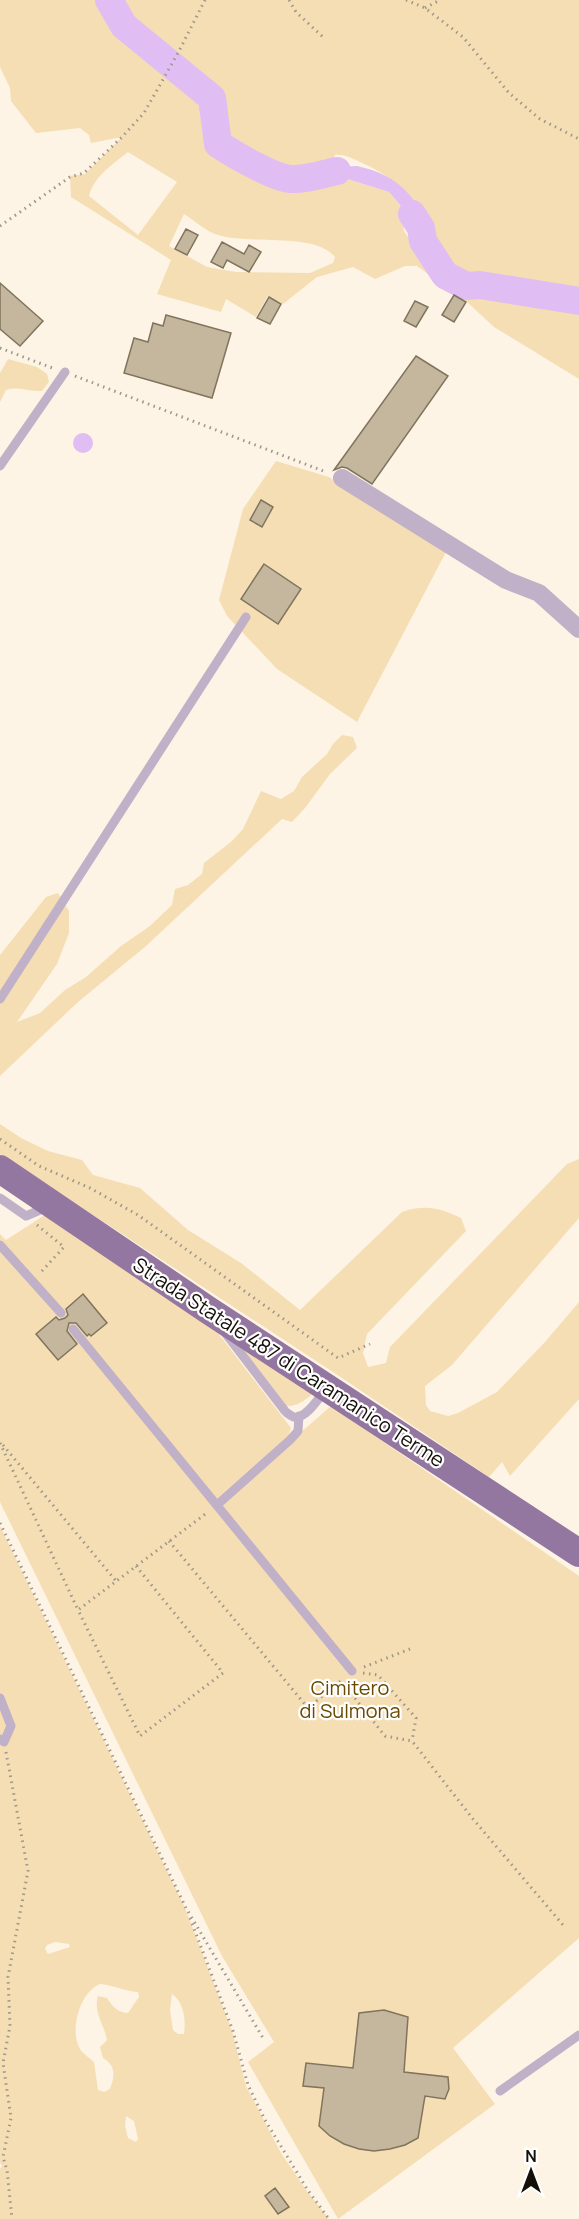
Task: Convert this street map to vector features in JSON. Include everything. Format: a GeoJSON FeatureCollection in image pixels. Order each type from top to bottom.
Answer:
{"type":"FeatureCollection","features":[{"type":"Feature","properties":{"kind":"main road","name":"Strada Statale 487 di Caramanico Terme"},"geometry":{"type":"LineString","coordinates":[[0,1169],[208,1310],[579,1553]]}},
{"type":"Feature","properties":{"kind":"street"},"geometry":{"type":"LineString","coordinates":[[342,478],[506,580],[539,593],[579,629]]}},
{"type":"Feature","properties":{"kind":"lane"},"geometry":{"type":"LineString","coordinates":[[0,466],[65,372]]}},
{"type":"Feature","properties":{"kind":"lane"},"geometry":{"type":"LineString","coordinates":[[0,999],[246,617]]}},
{"type":"Feature","properties":{"kind":"lane"},"geometry":{"type":"LineString","coordinates":[[0,1198],[26,1216],[54,1205]]}},
{"type":"Feature","properties":{"kind":"lane"},"geometry":{"type":"LineString","coordinates":[[0,1245],[60,1313]]}},
{"type":"Feature","properties":{"kind":"lane"},"geometry":{"type":"LineString","coordinates":[[208,1310],[285,1412],[294,1417],[299,1416],[308,1410],[328,1387]]}},
{"type":"Feature","properties":{"kind":"lane"},"geometry":{"type":"LineString","coordinates":[[73,1329],[352,1671]]}},
{"type":"Feature","properties":{"kind":"lane"},"geometry":{"type":"LineString","coordinates":[[217,1505],[290,1440],[298,1431],[299,1416]]}},
{"type":"Feature","properties":{"kind":"lane"},"geometry":{"type":"LineString","coordinates":[[0,1698],[11,1726],[2,1740]]}},
{"type":"Feature","properties":{"kind":"lane"},"geometry":{"type":"LineString","coordinates":[[500,2091],[579,2035]]}},
{"type":"Feature","properties":{"kind":"path"},"geometry":{"type":"LineString","coordinates":[[0,226],[70,177],[84,173],[144,113],[206,0]]}},
{"type":"Feature","properties":{"kind":"path"},"geometry":{"type":"LineString","coordinates":[[289,0],[296,12],[324,38]]}},
{"type":"Feature","properties":{"kind":"path"},"geometry":{"type":"LineString","coordinates":[[406,0],[425,8],[463,37],[509,93],[540,119],[579,139]]}},
{"type":"Feature","properties":{"kind":"path"},"geometry":{"type":"LineString","coordinates":[[425,8],[440,0]]}},
{"type":"Feature","properties":{"kind":"path"},"geometry":{"type":"LineString","coordinates":[[0,348],[342,478]]}},
{"type":"Feature","properties":{"kind":"path"},"geometry":{"type":"LineString","coordinates":[[0,1139],[39,1166],[90,1188],[138,1215],[338,1358],[370,1344]]}},
{"type":"Feature","properties":{"kind":"path"},"geometry":{"type":"LineString","coordinates":[[26,1216],[64,1247],[32,1281]]}},
{"type":"Feature","properties":{"kind":"path"},"geometry":{"type":"LineString","coordinates":[[0,1442],[116,1582]]}},
{"type":"Feature","properties":{"kind":"path"},"geometry":{"type":"LineString","coordinates":[[0,1442],[78,1610],[140,1736],[223,1673],[136,1566]]}},
{"type":"Feature","properties":{"kind":"path"},"geometry":{"type":"LineString","coordinates":[[78,1610],[217,1505]]}},
{"type":"Feature","properties":{"kind":"path"},"geometry":{"type":"LineString","coordinates":[[0,1523],[186,1908],[263,2038]]}},
{"type":"Feature","properties":{"kind":"path"},"geometry":{"type":"LineString","coordinates":[[169,1541],[308,1708],[352,1671],[410,1649]]}},
{"type":"Feature","properties":{"kind":"path"},"geometry":{"type":"LineString","coordinates":[[352,1671],[378,1675],[416,1718],[412,1741]]}},
{"type":"Feature","properties":{"kind":"path"},"geometry":{"type":"LineString","coordinates":[[352,1671],[351,1692],[385,1736],[412,1741],[473,1820],[563,1924]]}},
{"type":"Feature","properties":{"kind":"path"},"geometry":{"type":"LineString","coordinates":[[2,1740],[28,1871],[9,1977],[10,2026],[3,2063],[11,2118],[3,2157],[7,2170],[12,2219]]}},
{"type":"Feature","properties":{"kind":"path"},"geometry":{"type":"LineString","coordinates":[[186,1908],[232,2031],[248,2085],[265,2120],[307,2189],[329,2219]]}},
{"type":"Feature","properties":{"kind":"green space"},"geometry":{"type":"Polygon","coordinates":[[[0,0],[579,0],[579,379],[494,327],[466,301],[417,266],[405,266],[375,279],[353,267],[317,277],[283,304],[268,296],[256,317],[226,299],[221,312],[157,294],[171,260],[71,197],[70,176],[85,174],[122,137],[91,143],[89,135],[80,128],[36,133],[11,101],[10,88],[0,67],[0,0]],[[128,152],[100,176],[89,196],[138,235],[177,182],[128,152]],[[335,155],[331,167],[301,176],[316,185],[341,177],[389,192],[401,206],[404,231],[415,247],[422,250],[432,246],[435,235],[421,212],[405,192],[386,176],[346,156],[335,155]],[[184,214],[169,246],[207,267],[236,272],[310,273],[333,263],[335,257],[325,249],[312,244],[296,241],[244,239],[215,234],[184,214]]]}},
{"type":"Feature","properties":{"kind":"green space"},"geometry":{"type":"Polygon","coordinates":[[[8,359],[37,367],[47,374],[49,382],[42,391],[6,390],[0,402],[0,373],[8,359]]]}},
{"type":"Feature","properties":{"kind":"green space"},"geometry":{"type":"Polygon","coordinates":[[[276,461],[329,477],[447,550],[357,722],[277,669],[227,616],[219,600],[243,509],[276,461]]]}},
{"type":"Feature","properties":{"kind":"green space"},"geometry":{"type":"Polygon","coordinates":[[[342,735],[353,737],[357,748],[330,774],[292,822],[282,819],[146,946],[78,1002],[0,1076],[0,955],[46,897],[58,893],[69,911],[69,933],[57,964],[17,1022],[40,1013],[65,990],[86,977],[121,946],[150,926],[172,905],[175,889],[188,885],[202,874],[204,863],[232,841],[243,829],[261,791],[281,799],[294,791],[302,777],[327,754],[342,735]]]}},
{"type":"Feature","properties":{"kind":"green space"},"geometry":{"type":"Polygon","coordinates":[[[0,1124],[21,1138],[48,1151],[82,1160],[93,1175],[140,1188],[188,1230],[241,1263],[300,1310],[402,1212],[418,1208],[432,1208],[461,1218],[466,1231],[367,1334],[363,1353],[368,1367],[386,1363],[390,1347],[567,1164],[579,1159],[579,1218],[452,1365],[425,1386],[426,1405],[430,1411],[448,1416],[497,1392],[545,1342],[579,1302],[579,1399],[510,1476],[502,1462],[489,1477],[0,1154],[0,1124]]]}},
{"type":"Feature","properties":{"kind":"green space","name":"Cimitero di Sulmona"},"geometry":{"type":"Polygon","coordinates":[[[48,1213],[202,1312],[291,1428],[288,1437],[291,1441],[331,1406],[579,1576],[579,1938],[453,2048],[495,2104],[338,2219],[248,2062],[274,2042],[222,1956],[0,1502],[0,1234],[6,1240],[48,1213]]]}},
{"type":"Feature","properties":{"kind":"green space"},"geometry":{"type":"Polygon","coordinates":[[[228,1330],[320,1387],[300,1403],[285,1406],[228,1330]]]}},
{"type":"Feature","properties":{"kind":"green space"},"geometry":{"type":"Polygon","coordinates":[[[0,1526],[185,1908],[232,2031],[246,2086],[281,2153],[329,2219],[0,2219],[0,2169],[2,2166],[0,2163],[0,1526]],[[55,1942],[47,1945],[45,1949],[48,1954],[70,1947],[69,1944],[55,1942]],[[100,1984],[93,1988],[78,2012],[76,2032],[80,2049],[94,2062],[98,2090],[104,2092],[110,2089],[113,2071],[110,2064],[103,2058],[100,2047],[107,2040],[98,2013],[98,1996],[107,1998],[121,2012],[128,2013],[139,1997],[138,1992],[100,1984]],[[172,1994],[170,2010],[173,2030],[178,2034],[184,2034],[183,2012],[179,2002],[172,1994]],[[126,2116],[125,2126],[128,2138],[136,2142],[138,2139],[134,2121],[126,2116]]]}},
{"type":"Feature","properties":{"kind":"shaded area"},"geometry":{"type":"Polygon","coordinates":[[[357,166],[385,176],[405,190],[435,235],[432,246],[426,248],[422,246],[413,220],[389,192],[341,177],[316,185],[303,183],[300,176],[331,167],[357,166]]]}},
{"type":"Feature","properties":{"kind":"shaded area"},"geometry":{"type":"Polygon","coordinates":[[[83,433],[90,436],[93,443],[90,450],[83,453],[76,450],[73,443],[76,436],[83,433]]]}},
{"type":"Feature","properties":{"kind":"building"},"geometry":{"type":"Polygon","coordinates":[[[186,229],[198,235],[187,255],[175,249],[186,229]]]}},
{"type":"Feature","properties":{"kind":"building"},"geometry":{"type":"Polygon","coordinates":[[[222,242],[244,254],[249,245],[261,252],[249,272],[227,260],[223,268],[211,262],[222,242]]]}},
{"type":"Feature","properties":{"kind":"building"},"geometry":{"type":"Polygon","coordinates":[[[0,283],[43,321],[20,346],[0,329],[0,283]]]}},
{"type":"Feature","properties":{"kind":"building"},"geometry":{"type":"Polygon","coordinates":[[[454,295],[466,302],[454,322],[442,315],[454,295]]]}},
{"type":"Feature","properties":{"kind":"building"},"geometry":{"type":"Polygon","coordinates":[[[269,297],[281,304],[270,324],[257,318],[269,297]]]}},
{"type":"Feature","properties":{"kind":"building"},"geometry":{"type":"Polygon","coordinates":[[[415,301],[428,307],[416,327],[404,321],[415,301]]]}},
{"type":"Feature","properties":{"kind":"building"},"geometry":{"type":"Polygon","coordinates":[[[166,315],[231,333],[212,398],[124,373],[134,338],[148,342],[153,323],[163,326],[166,315]]]}},
{"type":"Feature","properties":{"kind":"building"},"geometry":{"type":"Polygon","coordinates":[[[416,356],[448,376],[372,484],[347,468],[334,470],[416,356]]]}},
{"type":"Feature","properties":{"kind":"building"},"geometry":{"type":"Polygon","coordinates":[[[261,500],[273,507],[262,527],[250,520],[261,500]]]}},
{"type":"Feature","properties":{"kind":"building"},"geometry":{"type":"Polygon","coordinates":[[[264,564],[301,589],[278,624],[241,599],[264,564]]]}},
{"type":"Feature","properties":{"kind":"building"},"geometry":{"type":"Polygon","coordinates":[[[83,1294],[107,1323],[91,1336],[89,1334],[87,1336],[76,1323],[69,1323],[67,1331],[77,1344],[58,1360],[36,1334],[56,1317],[59,1320],[65,1318],[68,1315],[66,1309],[83,1294]]]}},
{"type":"Feature","properties":{"kind":"building"},"geometry":{"type":"Polygon","coordinates":[[[384,2010],[408,2017],[404,2072],[448,2077],[449,2089],[445,2099],[425,2096],[418,2138],[405,2145],[374,2151],[344,2144],[319,2126],[324,2088],[303,2086],[306,2063],[353,2068],[359,2013],[384,2010]]]}},
{"type":"Feature","properties":{"kind":"building"},"geometry":{"type":"Polygon","coordinates":[[[275,2188],[289,2207],[278,2214],[265,2196],[275,2188]]]}},
{"type":"Feature","properties":{"kind":"waterway"},"geometry":{"type":"LineString","coordinates":[[109,0],[124,26],[212,98],[218,144],[254,165],[284,178],[303,179],[337,171]]}},
{"type":"Feature","properties":{"kind":"waterway"},"geometry":{"type":"LineString","coordinates":[[412,214],[421,228],[423,241],[445,275],[466,286],[480,285],[579,301]]}}]}
